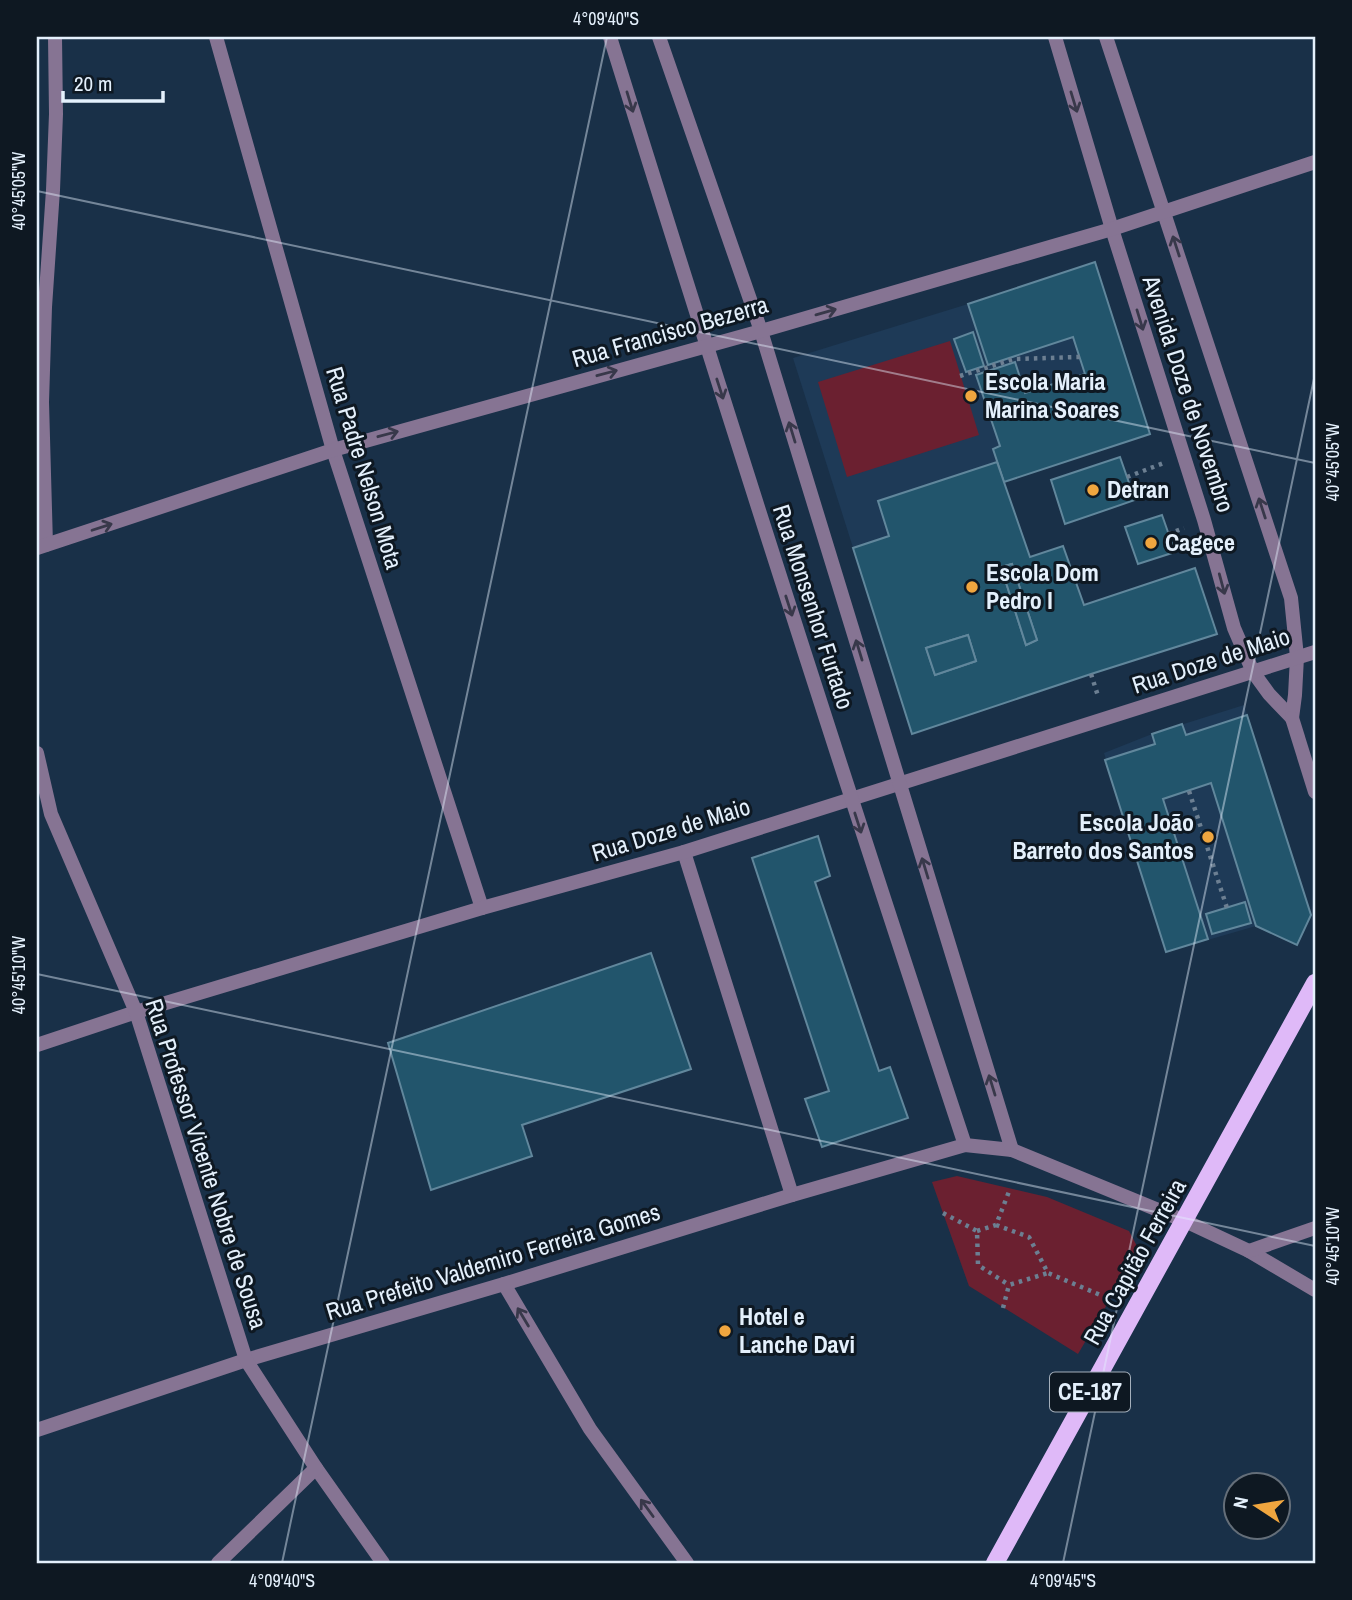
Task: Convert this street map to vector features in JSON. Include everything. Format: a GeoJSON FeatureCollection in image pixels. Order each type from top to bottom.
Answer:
{"type":"FeatureCollection","features":[{"type":"Feature","properties":{"kind":"main road","name":"Rua Capitão Ferreira"},"geometry":{"type":"LineString","coordinates":[[995,1563],[1315,983]]}},
{"type":"Feature","properties":{"kind":"street"},"geometry":{"type":"LineString","coordinates":[[41,547],[42,402],[54,152],[55,37]]}},
{"type":"Feature","properties":{"kind":"street","name":"Rua Padre Nelson Mota"},"geometry":{"type":"LineString","coordinates":[[216,37],[333,450],[482,908]]}},
{"type":"Feature","properties":{"kind":"street","name":"Rua Monsenhor Furtado"},"geometry":{"type":"LineString","coordinates":[[610,37],[850,798],[965,1145]]}},
{"type":"Feature","properties":{"kind":"street","name":"Rua Monsenhor Furtado"},"geometry":{"type":"LineString","coordinates":[[659,37],[761,331],[1012,1150]]}},
{"type":"Feature","properties":{"kind":"street","name":"Avenida Doze de Novembro"},"geometry":{"type":"LineString","coordinates":[[1055,37],[1112,229],[1204,520],[1234,628],[1253,672],[1292,718],[1315,792]]}},
{"type":"Feature","properties":{"kind":"street"},"geometry":{"type":"LineString","coordinates":[[1106,37],[1291,598],[1297,657],[1296,695],[1292,718]]}},
{"type":"Feature","properties":{"kind":"street","name":"Rua Francisco Bezerra"},"geometry":{"type":"LineString","coordinates":[[41,547],[333,450],[761,331],[1112,229],[1315,162]]}},
{"type":"Feature","properties":{"kind":"street","name":"Rua Doze de Maio"},"geometry":{"type":"LineString","coordinates":[[37,1045],[136,1012],[482,908],[684,852],[1315,652]]}},
{"type":"Feature","properties":{"kind":"street","name":"Rua Professor Vicente Nobre de Sousa"},"geometry":{"type":"LineString","coordinates":[[37,753],[51,814],[136,1012],[246,1360],[316,1468],[383,1563]]}},
{"type":"Feature","properties":{"kind":"street"},"geometry":{"type":"LineString","coordinates":[[37,808],[51,814]]}},
{"type":"Feature","properties":{"kind":"street"},"geometry":{"type":"LineString","coordinates":[[684,852],[792,1195]]}},
{"type":"Feature","properties":{"kind":"street"},"geometry":{"type":"LineString","coordinates":[[965,1145],[1012,1150],[1185,1221],[1248,1251],[1315,1290]]}},
{"type":"Feature","properties":{"kind":"street","name":"Rua Prefeito Valdemiro Ferreira Gomes"},"geometry":{"type":"LineString","coordinates":[[37,1430],[246,1360],[965,1145]]}},
{"type":"Feature","properties":{"kind":"street"},"geometry":{"type":"LineString","coordinates":[[1248,1251],[1315,1228]]}},
{"type":"Feature","properties":{"kind":"street"},"geometry":{"type":"LineString","coordinates":[[504,1284],[590,1429],[687,1563]]}},
{"type":"Feature","properties":{"kind":"street"},"geometry":{"type":"LineString","coordinates":[[218,1563],[316,1468]]}},
{"type":"Feature","properties":{"kind":"path"},"geometry":{"type":"LineString","coordinates":[[960,376],[1014,359],[1080,357]]}},
{"type":"Feature","properties":{"kind":"path"},"geometry":{"type":"LineString","coordinates":[[1127,477],[1184,456]]}},
{"type":"Feature","properties":{"kind":"path"},"geometry":{"type":"LineString","coordinates":[[1189,791],[1227,908]]}},
{"type":"Feature","properties":{"kind":"path"},"geometry":{"type":"LineString","coordinates":[[996,1225],[1010,1189]]}},
{"type":"Feature","properties":{"kind":"path"},"geometry":{"type":"LineString","coordinates":[[943,1213],[977,1231],[996,1225],[1029,1237],[1048,1273],[1110,1299]]}},
{"type":"Feature","properties":{"kind":"path"},"geometry":{"type":"LineString","coordinates":[[977,1231],[978,1265],[1009,1285],[1048,1273]]}},
{"type":"Feature","properties":{"kind":"path"},"geometry":{"type":"LineString","coordinates":[[1003,1307],[1009,1285]]}},
{"type":"Feature","properties":{"kind":"shaded area"},"geometry":{"type":"Polygon","coordinates":[[[1095,262],[1150,434],[1004,482],[1030,557],[1063,546],[1084,605],[1195,568],[1217,634],[912,734],[793,358],[1095,262]]]}},
{"type":"Feature","properties":{"kind":"shaded area"},"geometry":{"type":"Polygon","coordinates":[[[950,341],[979,435],[847,477],[818,382],[950,341]]]}},
{"type":"Feature","properties":{"kind":"shaded area","name":"Escola João Barreto dos Santos"},"geometry":{"type":"Polygon","coordinates":[[[1244,705],[1311,915],[1297,945],[1256,926],[1166,952],[1104,753],[1152,734],[1244,705]]]}},
{"type":"Feature","properties":{"kind":"shaded area"},"geometry":{"type":"Polygon","coordinates":[[[957,1176],[1047,1197],[1129,1231],[1139,1250],[1078,1354],[969,1286],[932,1182],[957,1176]]]}},
{"type":"Feature","properties":{"kind":"building"},"geometry":{"type":"Polygon","coordinates":[[[1095,262],[1150,434],[1004,482],[993,449],[1000,446],[976,375],[1015,362],[1025,393],[1085,374],[1073,337],[988,365],[968,304],[1095,262]]]}},
{"type":"Feature","properties":{"kind":"building"},"geometry":{"type":"Polygon","coordinates":[[[973,332],[984,366],[966,372],[954,339],[973,332]]]}},
{"type":"Feature","properties":{"kind":"building","name":"Detran"},"geometry":{"type":"Polygon","coordinates":[[[1120,457],[1135,500],[1065,524],[1051,480],[1120,457]]]}},
{"type":"Feature","properties":{"kind":"building","name":"Escola Dom Pedro I"},"geometry":{"type":"Polygon","coordinates":[[[997,462],[1030,557],[1063,546],[1084,605],[1195,568],[1217,634],[912,734],[853,548],[889,536],[878,501],[997,462]],[[1012,564],[1001,567],[1026,645],[1037,640],[1012,564]],[[968,635],[926,648],[935,675],[976,661],[968,635]]]}},
{"type":"Feature","properties":{"kind":"building","name":"Cagece"},"geometry":{"type":"Polygon","coordinates":[[[1162,515],[1175,552],[1138,564],[1125,527],[1162,515]]]}},
{"type":"Feature","properties":{"kind":"building"},"geometry":{"type":"Polygon","coordinates":[[[1012,564],[1037,640],[1026,645],[1001,567],[1012,564]]]}},
{"type":"Feature","properties":{"kind":"building"},"geometry":{"type":"Polygon","coordinates":[[[968,635],[976,661],[935,675],[926,648],[968,635]]]}},
{"type":"Feature","properties":{"kind":"building","name":"Escola João Barreto dos Santos"},"geometry":{"type":"Polygon","coordinates":[[[1247,715],[1311,915],[1297,945],[1256,926],[1211,783],[1163,799],[1208,939],[1166,952],[1105,760],[1155,744],[1152,734],[1182,724],[1186,735],[1247,715]]]}},
{"type":"Feature","properties":{"kind":"building"},"geometry":{"type":"Polygon","coordinates":[[[818,836],[830,876],[815,882],[879,1071],[890,1067],[908,1118],[822,1147],[805,1099],[829,1091],[752,858],[818,836]]]}},
{"type":"Feature","properties":{"kind":"building"},"geometry":{"type":"Polygon","coordinates":[[[1245,902],[1251,923],[1212,934],[1206,914],[1245,902]]]}},
{"type":"Feature","properties":{"kind":"building"},"geometry":{"type":"Polygon","coordinates":[[[651,953],[691,1069],[522,1125],[532,1156],[431,1190],[388,1043],[651,953]]]}},
{"type":"Feature","properties":{"kind":"place","name":"Escola Maria Marina Soares"},"geometry":{"type":"Point","coordinates":[971,396]}},
{"type":"Feature","properties":{"kind":"place","name":"Detran"},"geometry":{"type":"Point","coordinates":[1093,490]}},
{"type":"Feature","properties":{"kind":"place","name":"Cagece"},"geometry":{"type":"Point","coordinates":[1151,543]}},
{"type":"Feature","properties":{"kind":"place","name":"Escola Dom Pedro I"},"geometry":{"type":"Point","coordinates":[972,587]}},
{"type":"Feature","properties":{"kind":"place","name":"Escola João Barreto dos Santos"},"geometry":{"type":"Point","coordinates":[1208,837]}},
{"type":"Feature","properties":{"kind":"place","name":"Hotel e Lanche Davi"},"geometry":{"type":"Point","coordinates":[725,1331]}}]}
